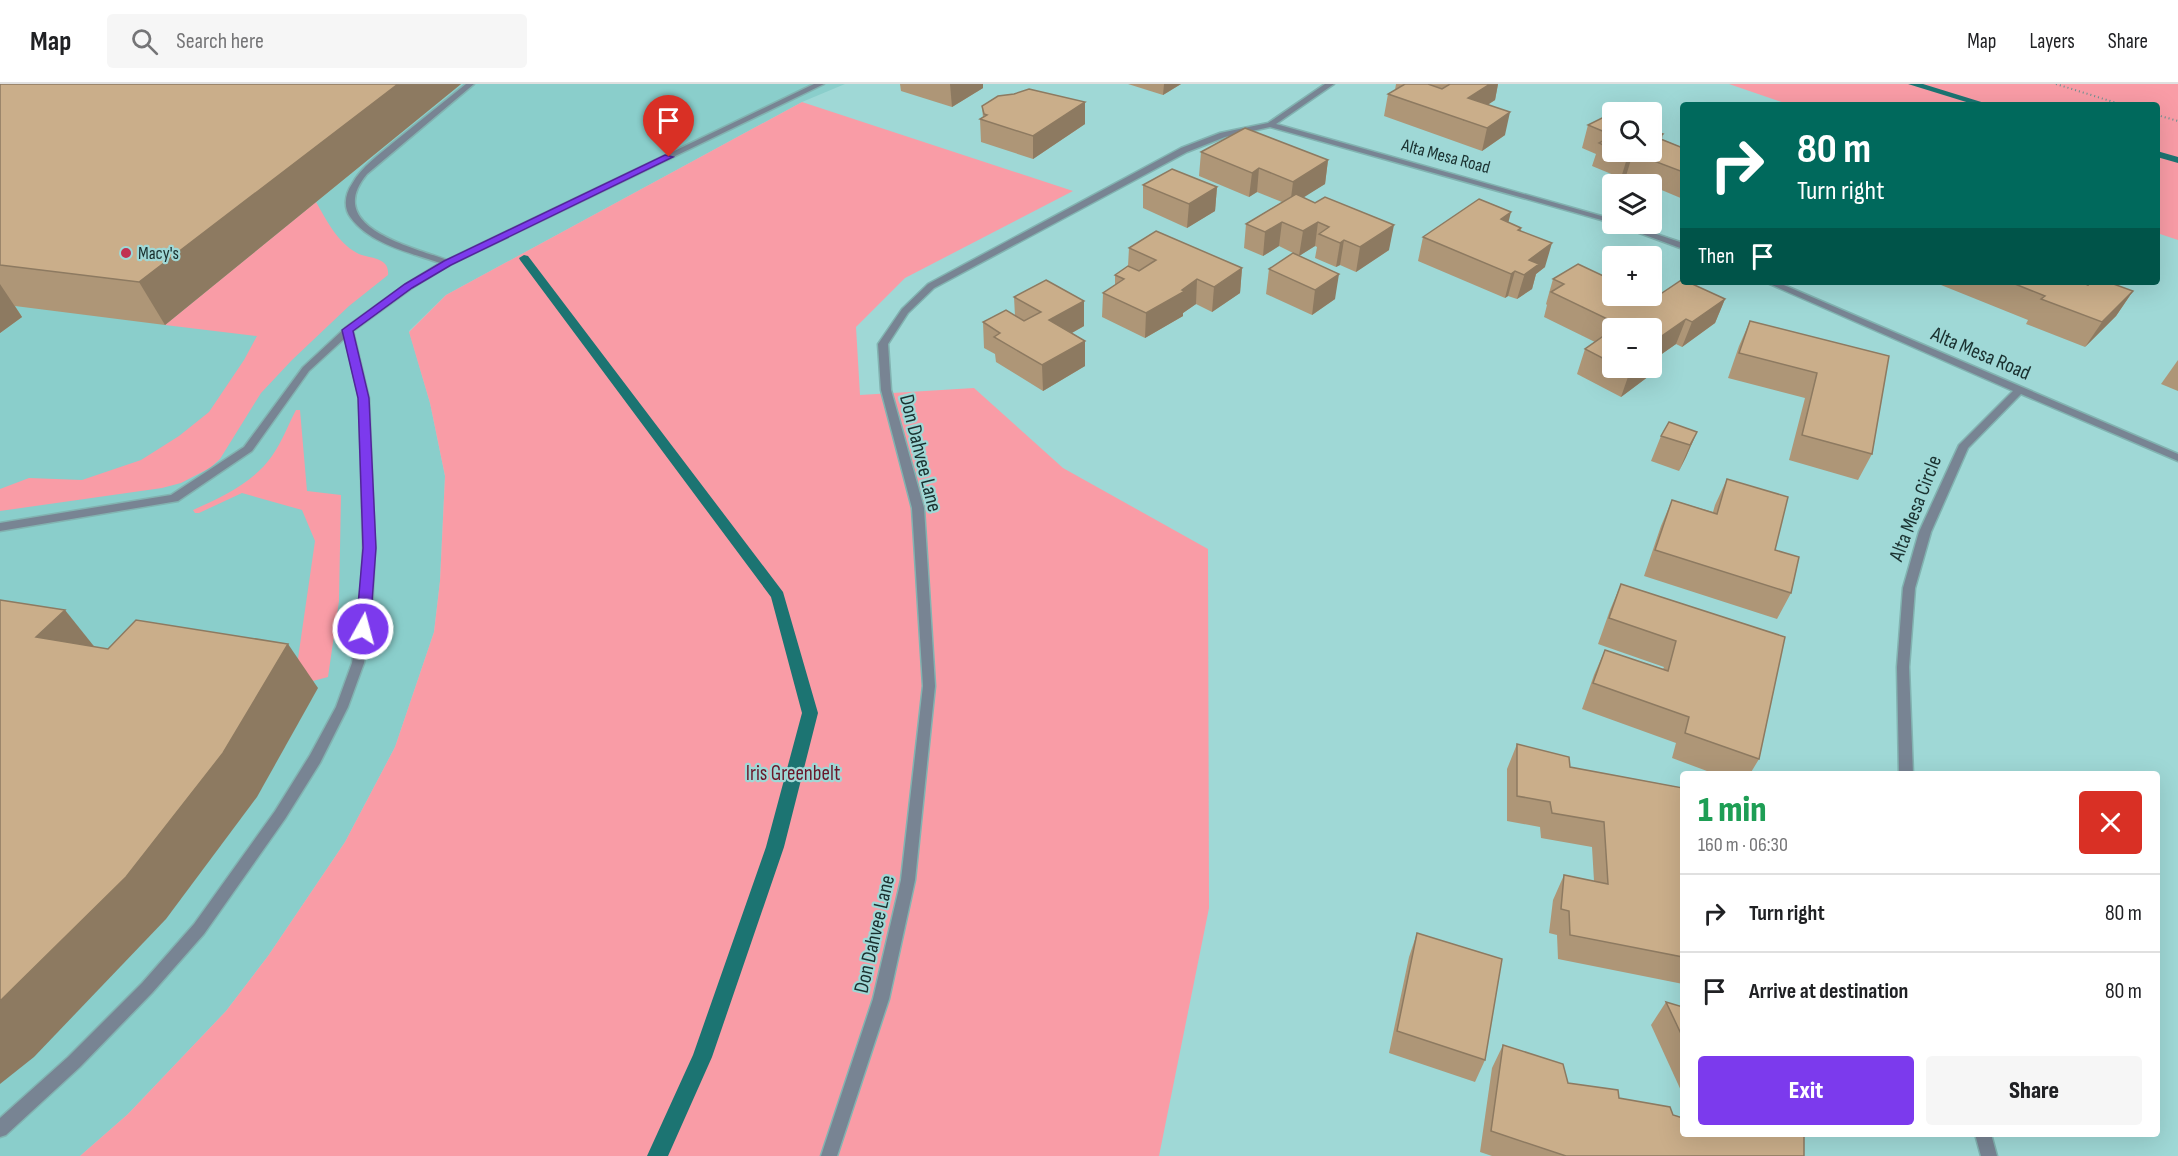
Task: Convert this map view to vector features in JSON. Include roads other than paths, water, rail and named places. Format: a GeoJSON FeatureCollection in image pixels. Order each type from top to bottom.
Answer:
{"type":"FeatureCollection","features":[{"type":"Feature","properties":{"kind":"street"},"geometry":{"type":"LineString","coordinates":[[447,263],[390,242],[364,227],[350,211],[352,190],[367,170],[470,84]]}},
{"type":"Feature","properties":{"kind":"street"},"geometry":{"type":"LineString","coordinates":[[0,527],[174,498],[248,449],[306,369],[348,330],[409,286],[447,263],[820,84]]}},
{"type":"Feature","properties":{"kind":"street","name":"Don Dahvee Lane"},"geometry":{"type":"LineString","coordinates":[[829,1156],[881,999],[908,880],[929,686],[918,508],[886,390],[883,344],[905,311],[932,286],[1184,150],[1223,135],[1270,124],[1330,84]]}},
{"type":"Feature","properties":{"kind":"street","name":"Alta Mesa Road"},"geometry":{"type":"LineString","coordinates":[[1270,124],[1602,218]]}},
{"type":"Feature","properties":{"kind":"street"},"geometry":{"type":"LineString","coordinates":[[1648,234],[1680,245]]}},
{"type":"Feature","properties":{"kind":"street","name":"Alta Mesa Road"},"geometry":{"type":"LineString","coordinates":[[1776,285],[2178,458]]}},
{"type":"Feature","properties":{"kind":"street"},"geometry":{"type":"LineString","coordinates":[[0,1129],[74,1062],[139,996],[199,929],[280,815],[315,759],[342,707],[358,663],[366,612],[369,548],[364,398],[348,330]]}},
{"type":"Feature","properties":{"kind":"street","name":"Alta Mesa Circle"},"geometry":{"type":"LineString","coordinates":[[1906,771],[1903,667],[1909,588],[1925,532],[1963,447],[2020,390]]}},
{"type":"Feature","properties":{"kind":"street"},"geometry":{"type":"LineString","coordinates":[[1984,1137],[1989,1156]]}},
{"type":"Feature","properties":{"kind":"waterway"},"geometry":{"type":"LineString","coordinates":[[1913,84],[1976,102]]}},
{"type":"Feature","properties":{"kind":"waterway"},"geometry":{"type":"LineString","coordinates":[[2160,155],[2178,160]]}},
{"type":"Feature","properties":{"kind":"waterway"},"geometry":{"type":"LineString","coordinates":[[524,258],[778,596],[810,713],[775,847],[702,1057],[657,1156]]}},
{"type":"Feature","properties":{"kind":"place","name":"Macy's"},"geometry":{"type":"Point","coordinates":[126,253]}},
{"type":"Feature","properties":{"kind":"park label","name":"Iris Greenbelt"},"geometry":{"type":"Point","coordinates":[793,773]}}]}
